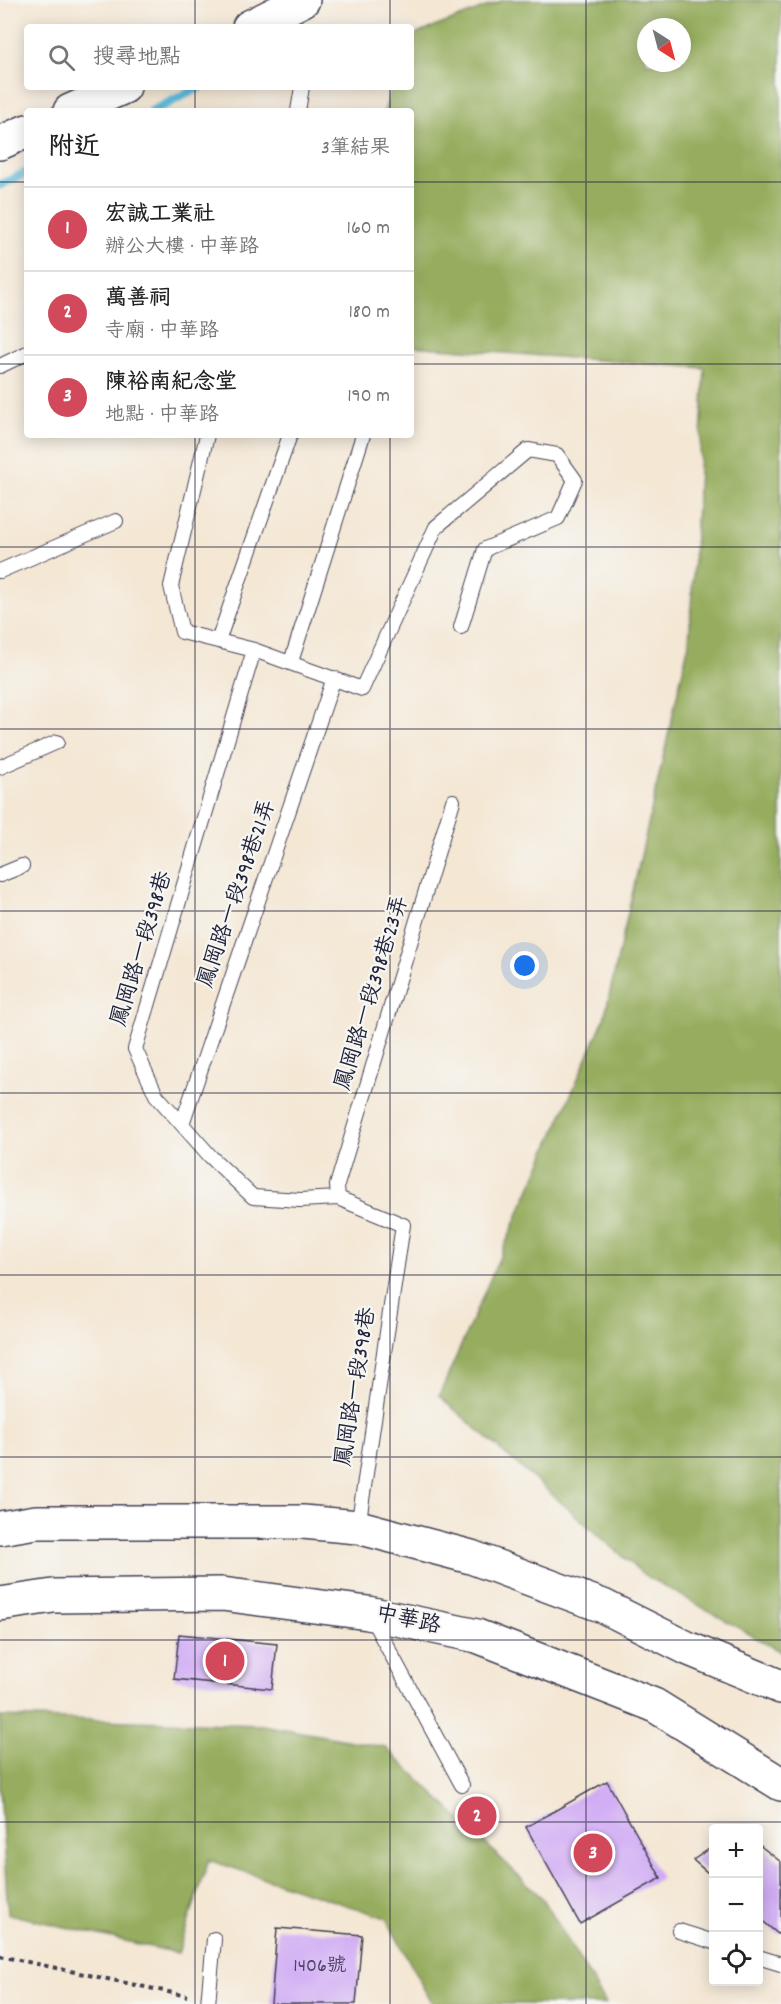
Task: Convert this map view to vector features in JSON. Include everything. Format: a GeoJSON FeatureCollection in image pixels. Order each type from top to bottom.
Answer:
{"type":"FeatureCollection","features":[{"type":"Feature","properties":{"kind":"main road"},"geometry":{"type":"LineString","coordinates":[[256,24],[298,6]]}},
{"type":"Feature","properties":{"kind":"main road"},"geometry":{"type":"LineString","coordinates":[[77,108],[117,90]]}},
{"type":"Feature","properties":{"kind":"main road"},"geometry":{"type":"LineString","coordinates":[[0,143],[24,132]]}},
{"type":"Feature","properties":{"kind":"main road"},"geometry":{"type":"LineString","coordinates":[[0,1528],[36,1522],[303,1522],[358,1527],[471,1557],[603,1606],[687,1648],[781,1687]]}},
{"type":"Feature","properties":{"kind":"main road","name":"中華路"},"geometry":{"type":"LineString","coordinates":[[0,1604],[52,1596],[222,1594],[368,1613],[477,1635],[654,1705],[781,1784]]}},
{"type":"Feature","properties":{"kind":"lane"},"geometry":{"type":"LineString","coordinates":[[298,108],[302,90]]}},
{"type":"Feature","properties":{"kind":"lane"},"geometry":{"type":"LineString","coordinates":[[0,366],[24,354]]}},
{"type":"Feature","properties":{"kind":"lane"},"geometry":{"type":"LineString","coordinates":[[206,438],[171,586],[182,632],[254,650],[362,689],[436,527],[528,450],[557,455],[576,480],[558,518],[485,549],[461,627]]}},
{"type":"Feature","properties":{"kind":"lane"},"geometry":{"type":"LineString","coordinates":[[218,641],[289,438]]}},
{"type":"Feature","properties":{"kind":"lane"},"geometry":{"type":"LineString","coordinates":[[291,662],[362,438]]}},
{"type":"Feature","properties":{"kind":"lane"},"geometry":{"type":"LineString","coordinates":[[0,571],[116,521]]}},
{"type":"Feature","properties":{"kind":"lane","name":"鳳岡路一段398巷"},"geometry":{"type":"LineString","coordinates":[[254,650],[135,1049],[156,1095],[211,1157],[253,1197],[300,1200],[338,1198],[403,1225],[358,1527]]}},
{"type":"Feature","properties":{"kind":"lane","name":"鳳岡路一段398巷21弄"},"geometry":{"type":"LineString","coordinates":[[182,1124],[334,678]]}},
{"type":"Feature","properties":{"kind":"lane"},"geometry":{"type":"LineString","coordinates":[[0,767],[57,742]]}},
{"type":"Feature","properties":{"kind":"lane","name":"鳳岡路一段398巷23弄"},"geometry":{"type":"LineString","coordinates":[[338,1198],[337,1185],[453,801]]}},
{"type":"Feature","properties":{"kind":"lane"},"geometry":{"type":"LineString","coordinates":[[0,875],[22,866]]}},
{"type":"Feature","properties":{"kind":"lane"},"geometry":{"type":"LineString","coordinates":[[368,1613],[462,1785]]}},
{"type":"Feature","properties":{"kind":"lane"},"geometry":{"type":"LineString","coordinates":[[679,1931],[709,1940]]}},
{"type":"Feature","properties":{"kind":"lane"},"geometry":{"type":"LineString","coordinates":[[208,2002],[214,1940]]}},
{"type":"Feature","properties":{"kind":"lane"},"geometry":{"type":"LineString","coordinates":[[763,1958],[781,1964]]}},
{"type":"Feature","properties":{"kind":"path"},"geometry":{"type":"LineString","coordinates":[[0,1956],[208,2002]]}},
{"type":"Feature","properties":{"kind":"green space"},"geometry":{"type":"Polygon","coordinates":[[[504,0],[781,0],[781,1652],[643,1574],[439,1396],[604,1019],[689,643],[705,368],[414,346],[414,108],[385,108],[391,90],[414,90],[414,35],[504,0]]]}},
{"type":"Feature","properties":{"kind":"green space"},"geometry":{"type":"Polygon","coordinates":[[[0,1717],[262,1725],[385,1747],[543,1899],[606,2004],[432,2004],[386,1918],[209,1860],[178,1953],[8,1914],[0,1787],[0,1717]]]}},
{"type":"Feature","properties":{"kind":"building"},"geometry":{"type":"Polygon","coordinates":[[[179,1634],[277,1644],[272,1689],[174,1679],[179,1634]]]}},
{"type":"Feature","properties":{"kind":"building"},"geometry":{"type":"Polygon","coordinates":[[[607,1781],[661,1878],[580,1924],[526,1827],[607,1781]]]}},
{"type":"Feature","properties":{"kind":"building"},"geometry":{"type":"Polygon","coordinates":[[[763,1848],[781,1862],[781,1932],[778,1934],[763,1921],[763,1848]]]}},
{"type":"Feature","properties":{"kind":"building"},"geometry":{"type":"Polygon","coordinates":[[[709,1849],[709,1874],[693,1860],[709,1849]]]}},
{"type":"Feature","properties":{"kind":"building"},"geometry":{"type":"Polygon","coordinates":[[[277,1928],[362,1935],[356,2004],[271,2004],[277,1928]]]}},
{"type":"Feature","properties":{"kind":"waterway"},"geometry":{"type":"LineString","coordinates":[[158,108],[194,90]]}},
{"type":"Feature","properties":{"kind":"waterway"},"geometry":{"type":"LineString","coordinates":[[0,185],[24,173]]}},
{"type":"Feature","properties":{"kind":"place","name":"宏誠工業社"},"geometry":{"type":"Point","coordinates":[225,1661]}},
{"type":"Feature","properties":{"kind":"place","name":"萬善祠"},"geometry":{"type":"Point","coordinates":[477,1816]}},
{"type":"Feature","properties":{"kind":"place","name":"陳裕南紀念堂"},"geometry":{"type":"Point","coordinates":[593,1853]}}]}
